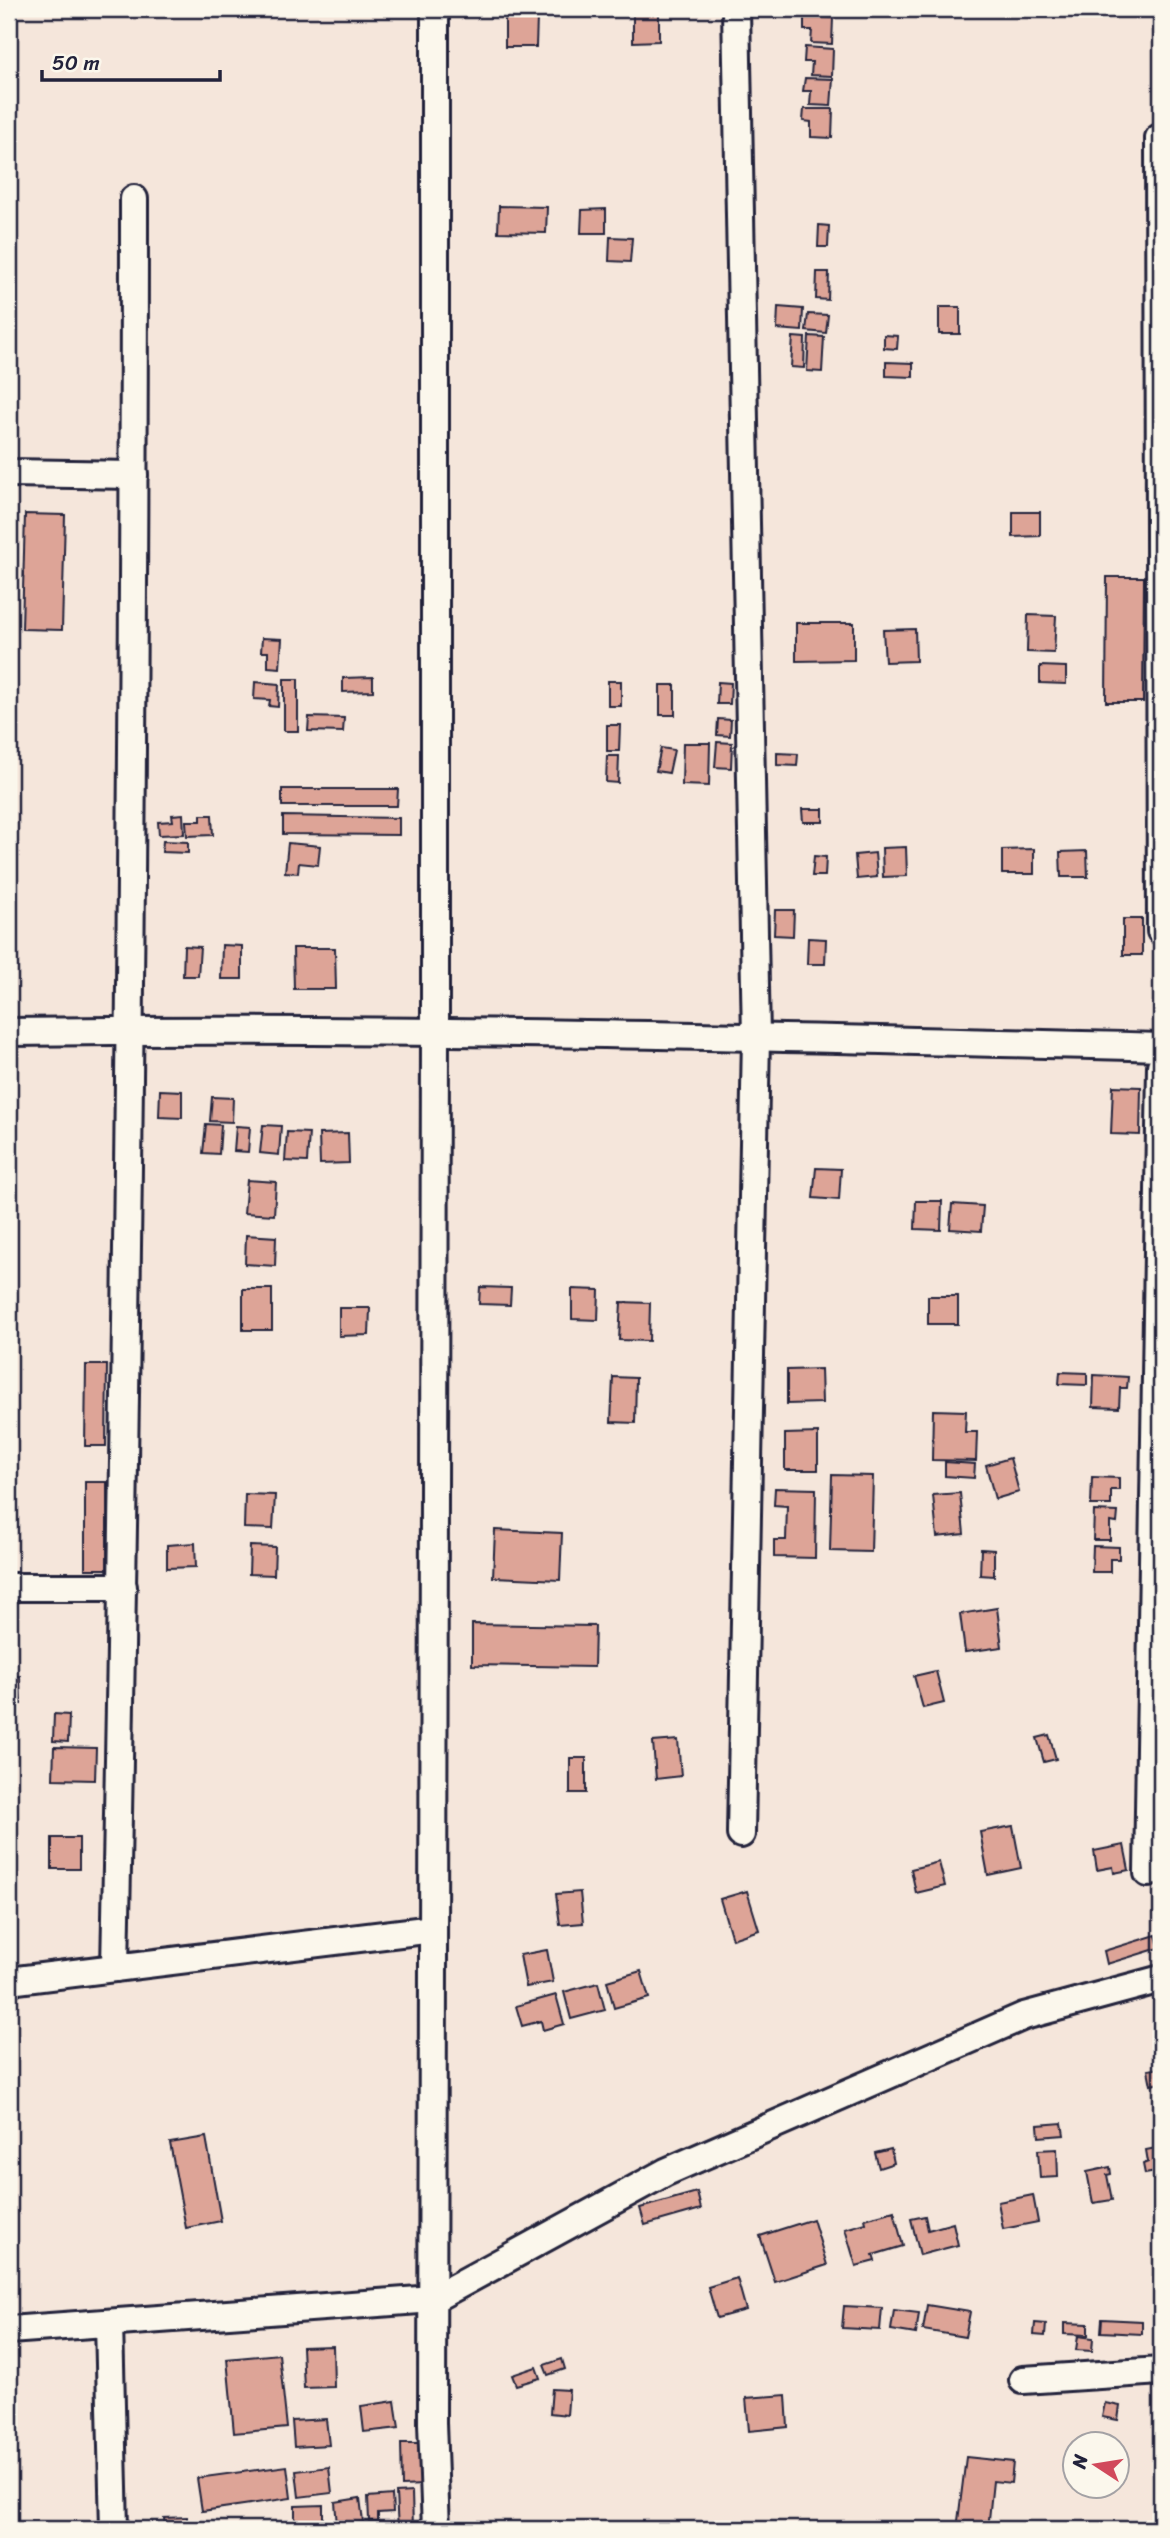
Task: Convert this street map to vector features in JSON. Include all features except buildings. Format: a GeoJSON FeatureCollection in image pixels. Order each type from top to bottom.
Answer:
{"type":"FeatureCollection","features":[{"type":"Feature","properties":{"kind":"street"},"geometry":{"type":"LineString","coordinates":[[435,9],[432,2423],[436,2529]]}},
{"type":"Feature","properties":{"kind":"street"},"geometry":{"type":"LineString","coordinates":[[736,9],[756,1037],[741,1833]]}},
{"type":"Feature","properties":{"kind":"street"},"geometry":{"type":"LineString","coordinates":[[1159,138],[1161,931]]}},
{"type":"Feature","properties":{"kind":"street"},"geometry":{"type":"LineString","coordinates":[[115,1968],[123,1587],[129,1031],[134,199]]}},
{"type":"Feature","properties":{"kind":"street"},"geometry":{"type":"LineString","coordinates":[[9,473],[134,475]]}},
{"type":"Feature","properties":{"kind":"street"},"geometry":{"type":"LineString","coordinates":[[9,1032],[435,1032],[1161,1047]]}},
{"type":"Feature","properties":{"kind":"street"},"geometry":{"type":"LineString","coordinates":[[1147,1873],[1161,1066]]}},
{"type":"Feature","properties":{"kind":"street"},"geometry":{"type":"LineString","coordinates":[[9,1587],[123,1587]]}},
{"type":"Feature","properties":{"kind":"street"},"geometry":{"type":"LineString","coordinates":[[9,1981],[433,1929]]}},
{"type":"Feature","properties":{"kind":"street"},"geometry":{"type":"LineString","coordinates":[[9,2330],[433,2298],[666,2172],[1024,2016],[1161,1979]]}},
{"type":"Feature","properties":{"kind":"street"},"geometry":{"type":"LineString","coordinates":[[109,2323],[114,2529]]}},
{"type":"Feature","properties":{"kind":"street"},"geometry":{"type":"LineString","coordinates":[[1023,2380],[1161,2371]]}}]}
